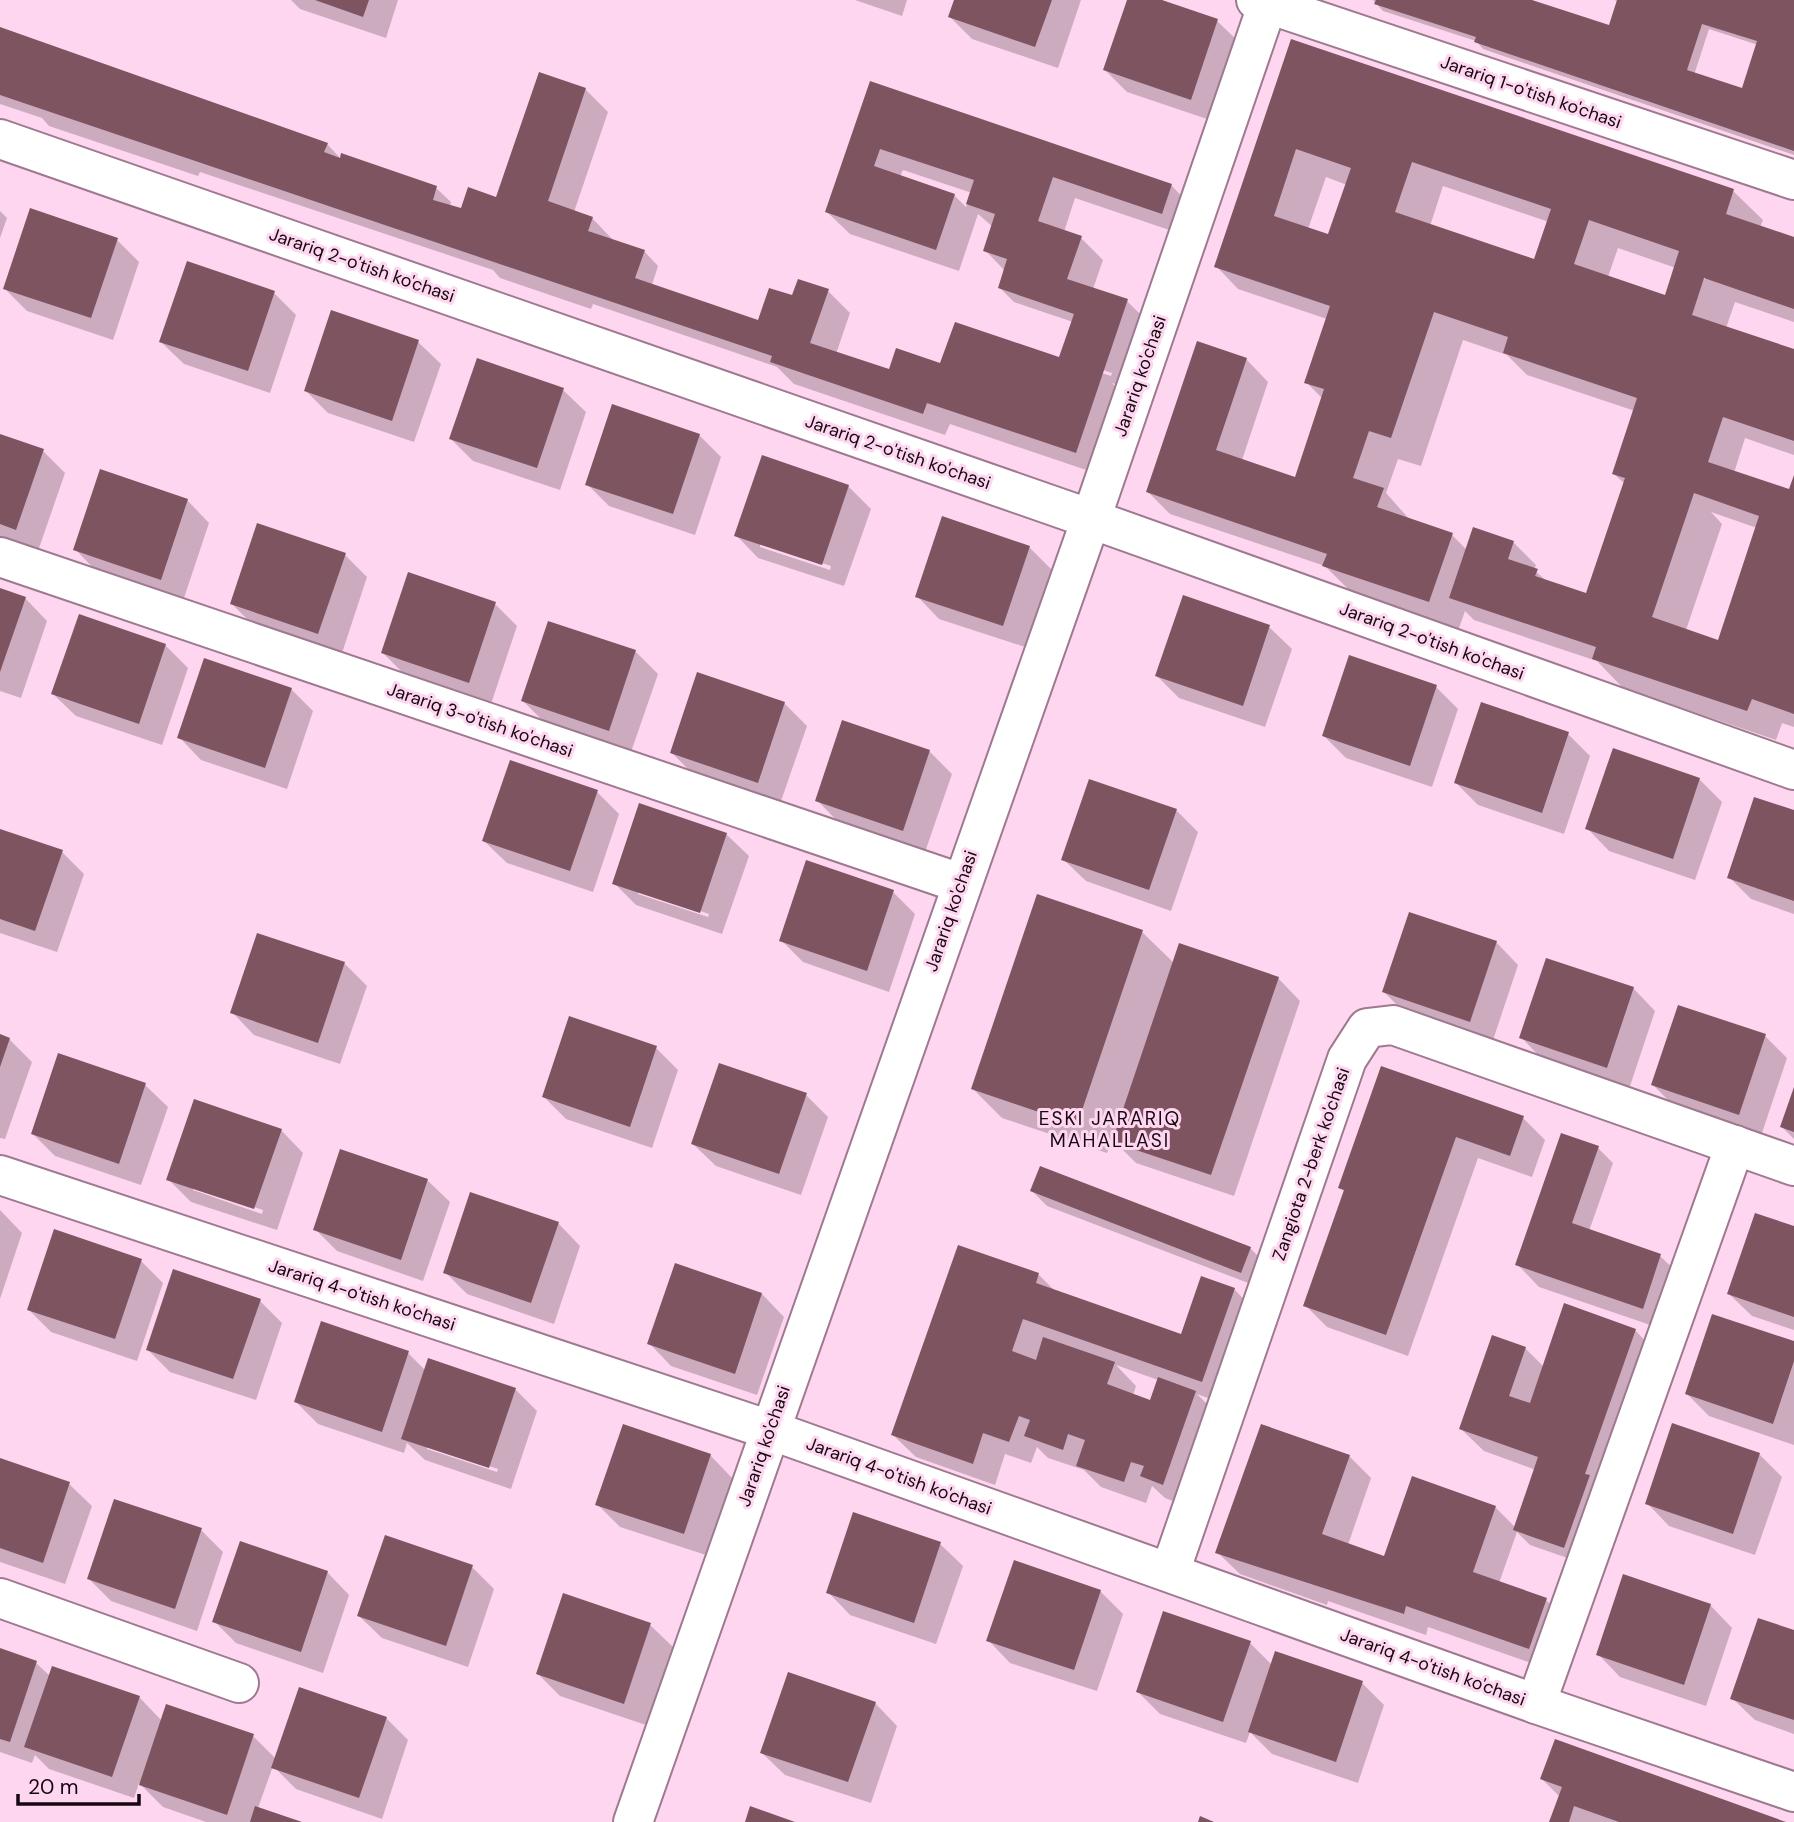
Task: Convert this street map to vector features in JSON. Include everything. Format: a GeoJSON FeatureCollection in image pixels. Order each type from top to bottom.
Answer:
{"type":"FeatureCollection","features":[{"type":"Feature","properties":{"kind":"street","name":"Jarariq 1-o'tish ko'chasi"},"geometry":{"type":"LineString","coordinates":[[1264,1],[1794,180]]}},
{"type":"Feature","properties":{"kind":"street","name":"Jarariq ko'chasi"},"geometry":{"type":"LineString","coordinates":[[633,1822],[960,883],[1091,519],[1264,1]]}},
{"type":"Feature","properties":{"kind":"street","name":"Jarariq 2-o'tish ko'chasi"},"geometry":{"type":"LineString","coordinates":[[0,139],[1091,519],[1794,770]]}},
{"type":"Feature","properties":{"kind":"street","name":"Jarariq 3-o'tish ko'chasi"},"geometry":{"type":"LineString","coordinates":[[0,557],[960,883]]}},
{"type":"Feature","properties":{"kind":"street","name":"Zangiota 2-berk ko'chasi"},"geometry":{"type":"LineString","coordinates":[[1170,1572],[1347,1059],[1367,1028],[1393,1025],[1794,1166]]}},
{"type":"Feature","properties":{"kind":"street"},"geometry":{"type":"LineString","coordinates":[[1536,1703],[1735,1145]]}},
{"type":"Feature","properties":{"kind":"street","name":"Jarariq 4-o'tish ko'chasi"},"geometry":{"type":"LineString","coordinates":[[0,1175],[770,1430],[1794,1792]]}},
{"type":"Feature","properties":{"kind":"street"},"geometry":{"type":"LineString","coordinates":[[0,1598],[239,1684]]}},
{"type":"Feature","properties":{"kind":"building"},"geometry":{"type":"Polygon","coordinates":[[[315,0],[369,0],[363,17],[315,0]]]}},
{"type":"Feature","properties":{"kind":"building"},"geometry":{"type":"Polygon","coordinates":[[[954,0],[1052,0],[1035,47],[948,17],[954,0]]]}},
{"type":"Feature","properties":{"kind":"building"},"geometry":{"type":"Polygon","coordinates":[[[1127,0],[1162,0],[1218,19],[1191,100],[1103,70],[1127,0]]]}},
{"type":"Feature","properties":{"kind":"building"},"geometry":{"type":"Polygon","coordinates":[[[1376,0],[1532,0],[1609,25],[1617,0],[1794,0],[1794,151],[1474,42],[1476,37],[1374,4],[1376,0]],[[1702,24],[1687,70],[1742,88],[1757,41],[1702,24]]]}},
{"type":"Feature","properties":{"kind":"building"},"geometry":{"type":"Polygon","coordinates":[[[0,27],[328,143],[324,152],[340,158],[341,153],[437,186],[433,200],[461,208],[468,187],[496,197],[539,72],[586,88],[548,201],[593,217],[588,231],[645,250],[635,278],[758,320],[769,288],[792,295],[798,279],[829,289],[810,343],[889,369],[896,348],[940,363],[955,322],[1059,357],[1074,314],[998,288],[1007,259],[983,251],[995,214],[966,204],[974,180],[880,149],[874,166],[955,194],[936,250],[825,212],[870,81],[1172,184],[1162,214],[1053,177],[1038,221],[1082,236],[1067,279],[1128,299],[1076,453],[927,403],[923,414],[770,362],[772,356],[0,95],[0,27]]]}},
{"type":"Feature","properties":{"kind":"building"},"geometry":{"type":"Polygon","coordinates":[[[1291,39],[1734,189],[1726,214],[1794,237],[1794,309],[1704,278],[1692,315],[1794,349],[1794,441],[1723,417],[1708,462],[1789,489],[1794,475],[1794,714],[1752,699],[1747,711],[1592,659],[1596,647],[1449,598],[1473,527],[1514,541],[1508,559],[1538,569],[1535,576],[1586,593],[1625,478],[1612,474],[1637,398],[1503,353],[1508,337],[1434,312],[1391,438],[1369,431],[1353,478],[1384,488],[1377,507],[1453,533],[1429,602],[1322,566],[1327,554],[1146,492],[1197,341],[1247,358],[1216,450],[1295,477],[1324,389],[1304,383],[1330,306],[1214,267],[1291,39]],[[1296,149],[1274,216],[1328,234],[1351,168],[1296,149]],[[1412,162],[1395,212],[1534,259],[1551,209],[1412,162]],[[1589,220],[1574,264],[1665,295],[1679,251],[1589,220]],[[1694,493],[1652,617],[1718,640],[1759,516],[1694,493]]]}},
{"type":"Feature","properties":{"kind":"building"},"geometry":{"type":"Polygon","coordinates":[[[30,208],[118,238],[91,318],[3,289],[30,208]]]}},
{"type":"Feature","properties":{"kind":"building"},"geometry":{"type":"Polygon","coordinates":[[[187,261],[275,291],[248,371],[159,342],[187,261]]]}},
{"type":"Feature","properties":{"kind":"building"},"geometry":{"type":"Polygon","coordinates":[[[331,310],[419,340],[392,421],[304,391],[331,310]]]}},
{"type":"Feature","properties":{"kind":"building"},"geometry":{"type":"Polygon","coordinates":[[[477,358],[564,388],[537,468],[449,439],[477,358]]]}},
{"type":"Feature","properties":{"kind":"building"},"geometry":{"type":"Polygon","coordinates":[[[612,404],[700,434],[673,514],[585,485],[612,404]]]}},
{"type":"Feature","properties":{"kind":"building"},"geometry":{"type":"Polygon","coordinates":[[[0,434],[44,449],[16,530],[0,524],[0,434]]]}},
{"type":"Feature","properties":{"kind":"building"},"geometry":{"type":"Polygon","coordinates":[[[762,455],[849,485],[822,565],[734,536],[762,455]]]}},
{"type":"Feature","properties":{"kind":"building"},"geometry":{"type":"Polygon","coordinates":[[[100,469],[188,499],[161,580],[73,550],[100,469]]]}},
{"type":"Feature","properties":{"kind":"building"},"geometry":{"type":"Polygon","coordinates":[[[942,516],[1030,546],[1003,626],[915,597],[942,516]]]}},
{"type":"Feature","properties":{"kind":"building"},"geometry":{"type":"Polygon","coordinates":[[[257,523],[346,553],[318,634],[230,604],[257,523]]]}},
{"type":"Feature","properties":{"kind":"building"},"geometry":{"type":"Polygon","coordinates":[[[408,572],[496,602],[469,683],[381,653],[408,572]]]}},
{"type":"Feature","properties":{"kind":"building"},"geometry":{"type":"Polygon","coordinates":[[[0,588],[26,597],[0,672],[0,588]]]}},
{"type":"Feature","properties":{"kind":"building"},"geometry":{"type":"Polygon","coordinates":[[[1183,595],[1270,625],[1243,706],[1155,676],[1183,595]]]}},
{"type":"Feature","properties":{"kind":"building"},"geometry":{"type":"Polygon","coordinates":[[[79,614],[166,644],[139,724],[51,694],[79,614]]]}},
{"type":"Feature","properties":{"kind":"building"},"geometry":{"type":"Polygon","coordinates":[[[548,621],[636,650],[609,731],[521,701],[548,621]]]}},
{"type":"Feature","properties":{"kind":"building"},"geometry":{"type":"Polygon","coordinates":[[[1349,655],[1437,685],[1410,766],[1322,736],[1349,655]]]}},
{"type":"Feature","properties":{"kind":"building"},"geometry":{"type":"Polygon","coordinates":[[[204,658],[292,688],[265,768],[177,738],[204,658]]]}},
{"type":"Feature","properties":{"kind":"building"},"geometry":{"type":"Polygon","coordinates":[[[697,672],[785,702],[758,783],[670,753],[697,672]]]}},
{"type":"Feature","properties":{"kind":"building"},"geometry":{"type":"Polygon","coordinates":[[[1481,702],[1569,732],[1542,813],[1454,783],[1481,702]]]}},
{"type":"Feature","properties":{"kind":"building"},"geometry":{"type":"Polygon","coordinates":[[[842,720],[930,750],[903,831],[815,801],[842,720]]]}},
{"type":"Feature","properties":{"kind":"building"},"geometry":{"type":"Polygon","coordinates":[[[1613,748],[1700,778],[1673,859],[1585,829],[1613,748]]]}},
{"type":"Feature","properties":{"kind":"building"},"geometry":{"type":"Polygon","coordinates":[[[510,760],[598,790],[570,871],[482,841],[510,760]]]}},
{"type":"Feature","properties":{"kind":"building"},"geometry":{"type":"Polygon","coordinates":[[[1089,779],[1177,809],[1149,890],[1061,860],[1089,779]]]}},
{"type":"Feature","properties":{"kind":"building"},"geometry":{"type":"Polygon","coordinates":[[[1754,797],[1794,810],[1794,901],[1727,878],[1754,797]]]}},
{"type":"Feature","properties":{"kind":"building"},"geometry":{"type":"Polygon","coordinates":[[[639,803],[727,833],[700,913],[612,884],[639,803]]]}},
{"type":"Feature","properties":{"kind":"building"},"geometry":{"type":"Polygon","coordinates":[[[0,829],[63,850],[35,931],[0,919],[0,829]]]}},
{"type":"Feature","properties":{"kind":"building"},"geometry":{"type":"Polygon","coordinates":[[[806,860],[894,890],[867,971],[779,941],[806,860]]]}},
{"type":"Feature","properties":{"kind":"building"},"geometry":{"type":"Polygon","coordinates":[[[1037,894],[1143,930],[1077,1125],[971,1089],[1037,894]]]}},
{"type":"Feature","properties":{"kind":"building"},"geometry":{"type":"Polygon","coordinates":[[[1409,912],[1497,941],[1470,1022],[1382,992],[1409,912]]]}},
{"type":"Feature","properties":{"kind":"building"},"geometry":{"type":"Polygon","coordinates":[[[257,933],[345,962],[318,1043],[230,1013],[257,933]]]}},
{"type":"Feature","properties":{"kind":"building"},"geometry":{"type":"Polygon","coordinates":[[[1179,943],[1279,977],[1211,1175],[1112,1142],[1179,943]]]}},
{"type":"Feature","properties":{"kind":"building"},"geometry":{"type":"Polygon","coordinates":[[[1546,958],[1634,987],[1607,1068],[1519,1038],[1546,958]]]}},
{"type":"Feature","properties":{"kind":"building"},"geometry":{"type":"Polygon","coordinates":[[[1678,1005],[1766,1034],[1739,1115],[1651,1085],[1678,1005]]]}},
{"type":"Feature","properties":{"kind":"building"},"geometry":{"type":"Polygon","coordinates":[[[569,1016],[657,1046],[630,1127],[542,1097],[569,1016]]]}},
{"type":"Feature","properties":{"kind":"building"},"geometry":{"type":"Polygon","coordinates":[[[0,1034],[10,1038],[0,1067],[0,1034]]]}},
{"type":"Feature","properties":{"kind":"building"},"geometry":{"type":"Polygon","coordinates":[[[58,1053],[146,1083],[119,1164],[31,1134],[58,1053]]]}},
{"type":"Feature","properties":{"kind":"building"},"geometry":{"type":"Polygon","coordinates":[[[719,1063],[807,1093],[779,1174],[691,1144],[719,1063]]]}},
{"type":"Feature","properties":{"kind":"building"},"geometry":{"type":"Polygon","coordinates":[[[1381,1066],[1524,1116],[1510,1156],[1456,1137],[1386,1335],[1303,1306],[1344,1190],[1338,1188],[1381,1066]]]}},
{"type":"Feature","properties":{"kind":"building"},"geometry":{"type":"Polygon","coordinates":[[[1794,1087],[1794,1132],[1780,1127],[1794,1087]]]}},
{"type":"Feature","properties":{"kind":"building"},"geometry":{"type":"Polygon","coordinates":[[[194,1099],[282,1129],[254,1209],[166,1180],[194,1099]]]}},
{"type":"Feature","properties":{"kind":"building"},"geometry":{"type":"Polygon","coordinates":[[[1561,1133],[1599,1146],[1572,1223],[1661,1254],[1643,1309],[1515,1265],[1561,1133]]]}},
{"type":"Feature","properties":{"kind":"building"},"geometry":{"type":"Polygon","coordinates":[[[340,1149],[428,1179],[401,1260],[313,1230],[340,1149]]]}},
{"type":"Feature","properties":{"kind":"building"},"geometry":{"type":"Polygon","coordinates":[[[1040,1166],[1251,1247],[1241,1273],[1030,1191],[1040,1166]]]}},
{"type":"Feature","properties":{"kind":"building"},"geometry":{"type":"Polygon","coordinates":[[[470,1192],[559,1222],[531,1303],[443,1273],[470,1192]]]}},
{"type":"Feature","properties":{"kind":"building"},"geometry":{"type":"Polygon","coordinates":[[[1755,1213],[1794,1226],[1794,1317],[1727,1294],[1755,1213]]]}},
{"type":"Feature","properties":{"kind":"building"},"geometry":{"type":"Polygon","coordinates":[[[54,1229],[142,1259],[115,1339],[27,1310],[54,1229]]]}},
{"type":"Feature","properties":{"kind":"building"},"geometry":{"type":"Polygon","coordinates":[[[958,1245],[1039,1273],[1036,1283],[1181,1334],[1201,1276],[1235,1288],[1202,1382],[1023,1319],[1012,1351],[1036,1360],[1043,1337],[1115,1362],[1107,1384],[1150,1400],[1158,1377],[1196,1391],[1163,1485],[1140,1476],[1144,1466],[1131,1462],[1124,1482],[1076,1466],[1085,1440],[1068,1434],[1063,1450],[1024,1436],[1030,1420],[1019,1416],[1009,1442],[983,1433],[973,1464],[891,1435],[958,1245]]]}},
{"type":"Feature","properties":{"kind":"building"},"geometry":{"type":"Polygon","coordinates":[[[675,1263],[762,1293],[735,1374],[647,1344],[675,1263]]]}},
{"type":"Feature","properties":{"kind":"building"},"geometry":{"type":"Polygon","coordinates":[[[173,1269],[261,1299],[233,1379],[146,1350],[173,1269]]]}},
{"type":"Feature","properties":{"kind":"building"},"geometry":{"type":"Polygon","coordinates":[[[1564,1303],[1636,1329],[1585,1474],[1590,1475],[1564,1548],[1513,1530],[1538,1457],[1459,1429],[1492,1335],[1526,1347],[1509,1396],[1530,1403],[1564,1303]]]}},
{"type":"Feature","properties":{"kind":"building"},"geometry":{"type":"Polygon","coordinates":[[[1712,1314],[1794,1341],[1794,1361],[1773,1424],[1685,1394],[1712,1314]]]}},
{"type":"Feature","properties":{"kind":"building"},"geometry":{"type":"Polygon","coordinates":[[[321,1321],[409,1351],[382,1432],[294,1402],[321,1321]]]}},
{"type":"Feature","properties":{"kind":"building"},"geometry":{"type":"Polygon","coordinates":[[[428,1358],[516,1388],[489,1468],[401,1439],[428,1358]]]}},
{"type":"Feature","properties":{"kind":"building"},"geometry":{"type":"Polygon","coordinates":[[[1672,1423],[1760,1453],[1733,1534],[1645,1504],[1672,1423]]]}},
{"type":"Feature","properties":{"kind":"building"},"geometry":{"type":"Polygon","coordinates":[[[623,1424],[711,1454],[684,1534],[595,1505],[623,1424]]]}},
{"type":"Feature","properties":{"kind":"building"},"geometry":{"type":"Polygon","coordinates":[[[1261,1424],[1350,1455],[1322,1534],[1384,1556],[1412,1476],[1496,1506],[1473,1572],[1547,1598],[1529,1649],[1406,1606],[1404,1614],[1215,1553],[1261,1424]]]}},
{"type":"Feature","properties":{"kind":"building"},"geometry":{"type":"Polygon","coordinates":[[[0,1458],[70,1482],[43,1563],[0,1548],[0,1458]]]}},
{"type":"Feature","properties":{"kind":"building"},"geometry":{"type":"Polygon","coordinates":[[[114,1499],[202,1528],[175,1609],[87,1579],[114,1499]]]}},
{"type":"Feature","properties":{"kind":"building"},"geometry":{"type":"Polygon","coordinates":[[[853,1512],[941,1542],[914,1623],[826,1593],[853,1512]]]}},
{"type":"Feature","properties":{"kind":"building"},"geometry":{"type":"Polygon","coordinates":[[[385,1535],[473,1565],[446,1646],[357,1616],[385,1535]]]}},
{"type":"Feature","properties":{"kind":"building"},"geometry":{"type":"Polygon","coordinates":[[[240,1541],[328,1571],[301,1652],[212,1622],[240,1541]]]}},
{"type":"Feature","properties":{"kind":"building"},"geometry":{"type":"Polygon","coordinates":[[[1014,1560],[1101,1590],[1074,1670],[986,1641],[1014,1560]]]}},
{"type":"Feature","properties":{"kind":"building"},"geometry":{"type":"Polygon","coordinates":[[[1623,1574],[1711,1604],[1684,1685],[1596,1655],[1623,1574]]]}},
{"type":"Feature","properties":{"kind":"building"},"geometry":{"type":"Polygon","coordinates":[[[563,1593],[651,1623],[624,1704],[536,1674],[563,1593]]]}},
{"type":"Feature","properties":{"kind":"building"},"geometry":{"type":"Polygon","coordinates":[[[1163,1611],[1251,1641],[1223,1722],[1136,1692],[1163,1611]]]}},
{"type":"Feature","properties":{"kind":"building"},"geometry":{"type":"Polygon","coordinates":[[[1758,1618],[1794,1630],[1794,1720],[1730,1699],[1758,1618]]]}},
{"type":"Feature","properties":{"kind":"building"},"geometry":{"type":"Polygon","coordinates":[[[0,1648],[37,1661],[10,1742],[0,1739],[0,1648]]]}},
{"type":"Feature","properties":{"kind":"building"},"geometry":{"type":"Polygon","coordinates":[[[1275,1651],[1363,1681],[1336,1762],[1248,1732],[1275,1651]]]}},
{"type":"Feature","properties":{"kind":"building"},"geometry":{"type":"Polygon","coordinates":[[[52,1666],[140,1696],[112,1777],[24,1747],[52,1666]]]}},
{"type":"Feature","properties":{"kind":"building"},"geometry":{"type":"Polygon","coordinates":[[[788,1672],[876,1702],[848,1782],[760,1753],[788,1672]]]}},
{"type":"Feature","properties":{"kind":"building"},"geometry":{"type":"Polygon","coordinates":[[[299,1687],[387,1717],[359,1798],[271,1768],[299,1687]]]}},
{"type":"Feature","properties":{"kind":"building"},"geometry":{"type":"Polygon","coordinates":[[[166,1704],[254,1734],[227,1815],[139,1785],[166,1704]]]}},
{"type":"Feature","properties":{"kind":"building"},"geometry":{"type":"Polygon","coordinates":[[[1555,1739],[1786,1822],[1619,1822],[1574,1806],[1569,1822],[1549,1822],[1562,1787],[1540,1779],[1555,1739]]]}},
{"type":"Feature","properties":{"kind":"building"},"geometry":{"type":"Polygon","coordinates":[[[255,1806],[302,1822],[250,1822],[255,1806]]]}},
{"type":"Feature","properties":{"kind":"building"},"geometry":{"type":"Polygon","coordinates":[[[750,1806],[795,1822],[745,1822],[750,1806]]]}},
{"type":"Feature","properties":{"kind":"building"},"geometry":{"type":"Polygon","coordinates":[[[1200,1816],[1214,1822],[1198,1822],[1200,1816]]]}},
{"type":"Feature","properties":{"kind":"district","name":"ESKI JARARIQ MAHALLASI"},"geometry":{"type":"Point","coordinates":[1110,1129]}}]}
